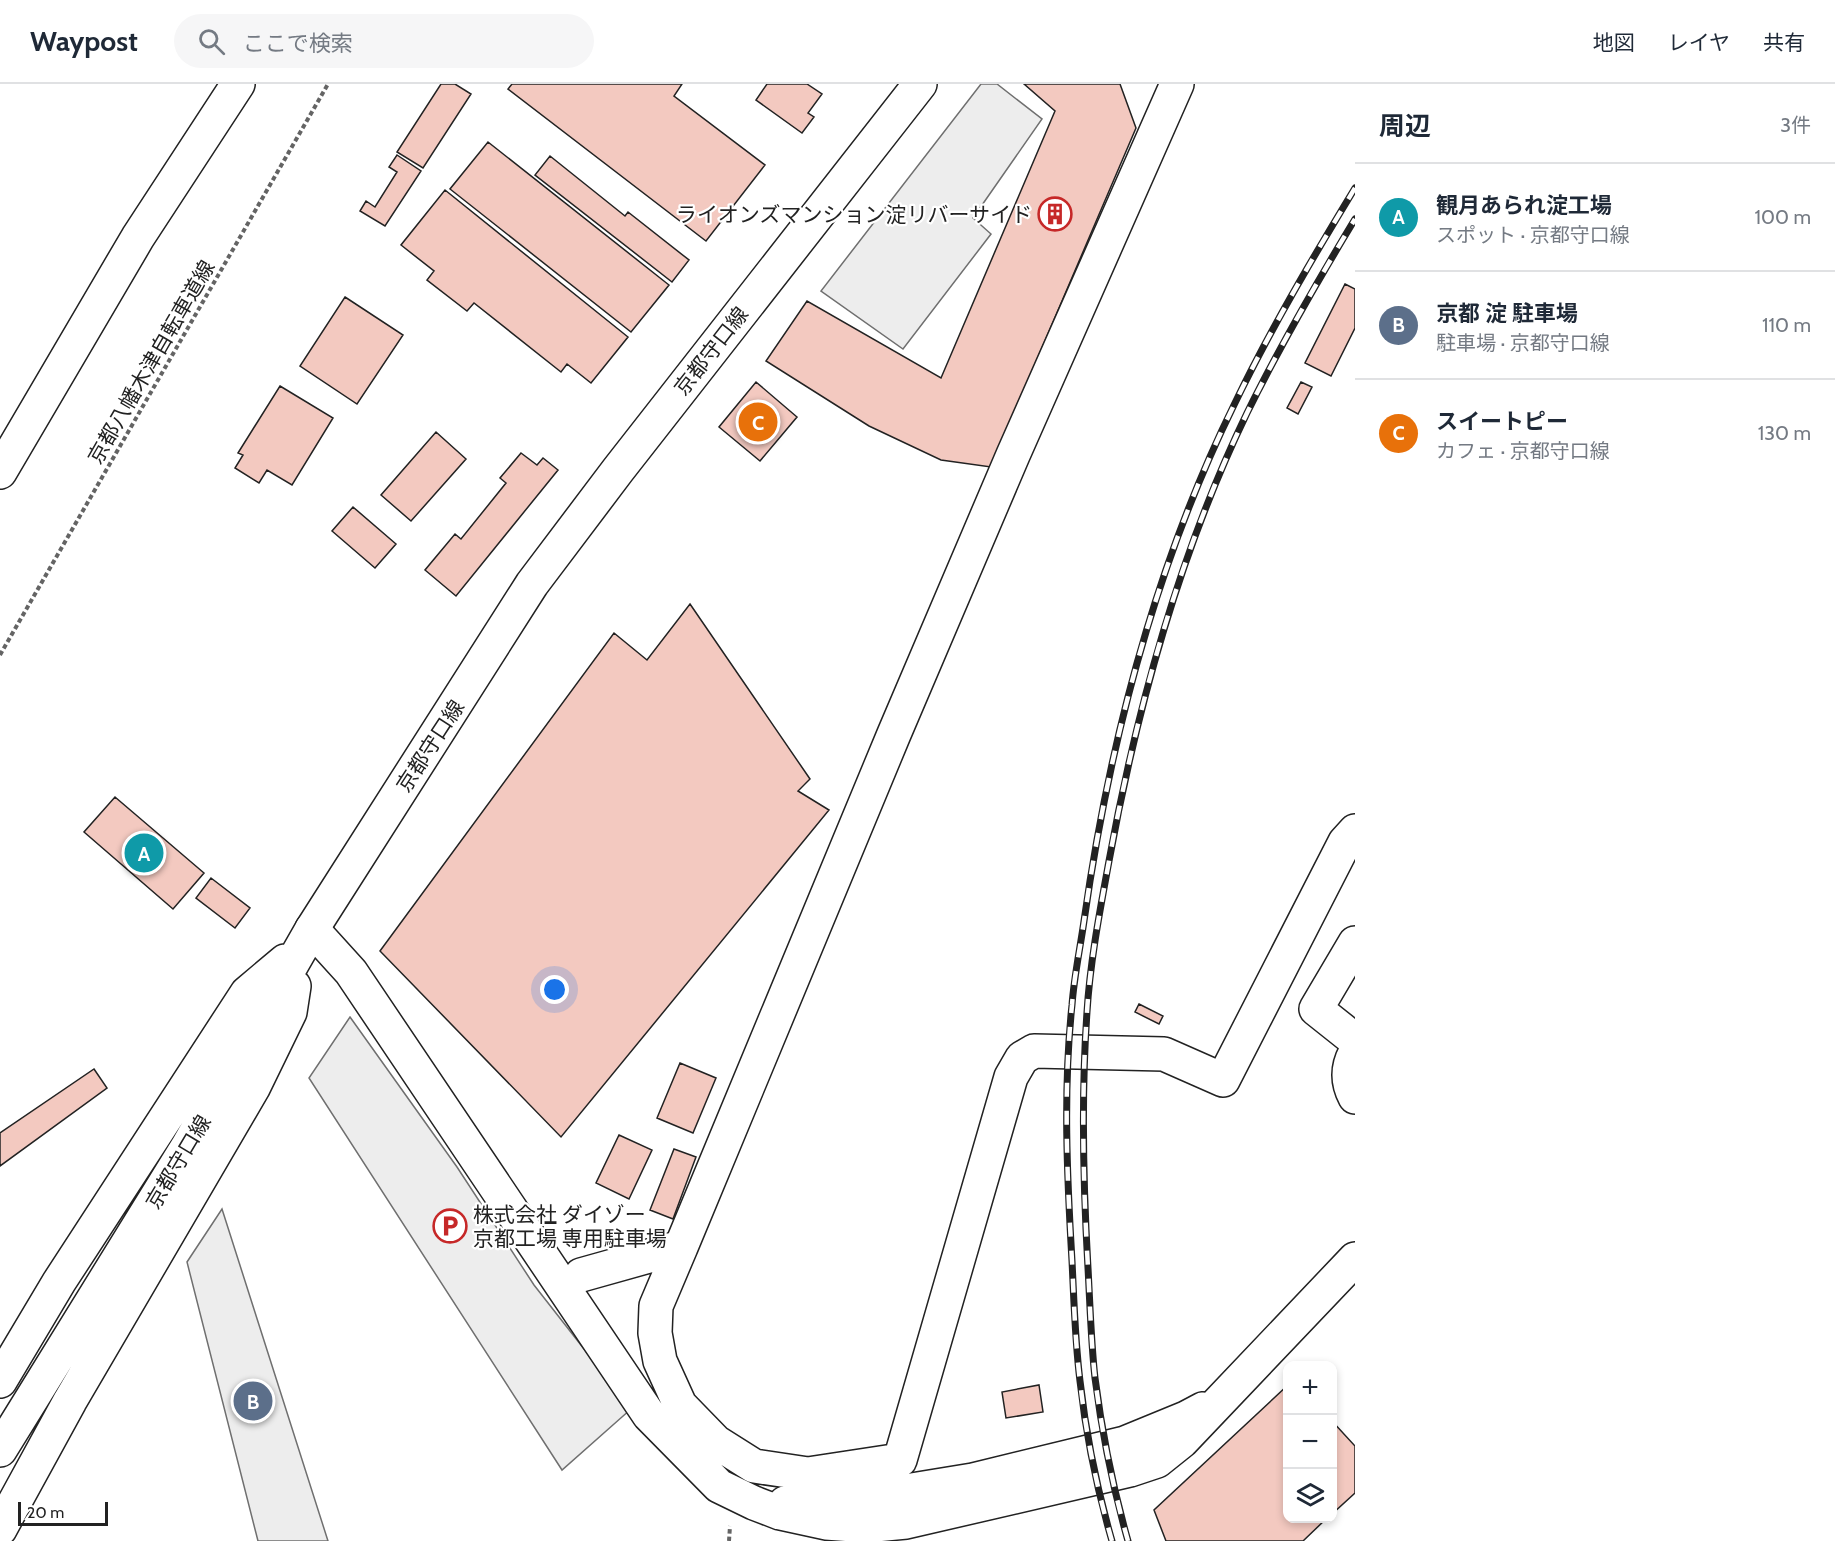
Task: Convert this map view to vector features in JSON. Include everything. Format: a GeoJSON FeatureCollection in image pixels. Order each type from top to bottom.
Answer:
{"type":"FeatureCollection","features":[{"type":"Feature","properties":{"kind":"main road"},"geometry":{"type":"LineString","coordinates":[[0,471],[138,237],[238,84]]}},
{"type":"Feature","properties":{"kind":"main road","name":"京都守口線"},"geometry":{"type":"LineString","coordinates":[[0,1450],[188,1146],[306,939],[532,584],[618,470],[920,84]]}},
{"type":"Feature","properties":{"kind":"main road"},"geometry":{"type":"LineString","coordinates":[[1177,84],[1008,466],[889,745],[656,1306],[655,1333],[660,1361],[680,1404],[716,1442],[754,1466],[808,1473],[900,1460],[1011,1077],[1022,1058],[1034,1051],[1164,1054],[1223,1080],[1345,842],[1355,831]]}},
{"type":"Feature","properties":{"kind":"main road"},"geometry":{"type":"LineString","coordinates":[[0,1381],[58,1282],[247,993],[306,939]]}},
{"type":"Feature","properties":{"kind":"main road"},"geometry":{"type":"LineString","coordinates":[[306,939],[351,972],[649,1415],[719,1485],[780,1513],[826,1524],[866,1526],[906,1522],[1130,1470],[1157,1461],[1182,1441],[1355,1258]]}},
{"type":"Feature","properties":{"kind":"main road"},"geometry":{"type":"LineString","coordinates":[[0,1529],[70,1401],[253,1088],[290,1012],[306,939]]}},
{"type":"Feature","properties":{"kind":"main road"},"geometry":{"type":"LineString","coordinates":[[1355,943],[1316,1009],[1355,1040]]}},
{"type":"Feature","properties":{"kind":"main road"},"geometry":{"type":"LineString","coordinates":[[1355,1053],[1348,1075],[1349,1086],[1355,1097]]}},
{"type":"Feature","properties":{"kind":"main road"},"geometry":{"type":"LineString","coordinates":[[581,1275],[681,1247]]}},
{"type":"Feature","properties":{"kind":"path","name":"京都八幡木津自転車道線"},"geometry":{"type":"LineString","coordinates":[[0,655],[328,84]]}},
{"type":"Feature","properties":{"kind":"shaded area"},"geometry":{"type":"Polygon","coordinates":[[[981,84],[997,84],[1042,119],[973,218],[991,234],[903,349],[821,291],[981,84]]]}},
{"type":"Feature","properties":{"kind":"shaded area","name":"株式会社 ダイゾー 京都工場 専用駐車場"},"geometry":{"type":"Polygon","coordinates":[[[350,1017],[457,1167],[534,1285],[631,1409],[562,1470],[309,1078],[350,1017]]]}},
{"type":"Feature","properties":{"kind":"shaded area"},"geometry":{"type":"Polygon","coordinates":[[[222,1209],[328,1541],[258,1541],[187,1262],[222,1209]]]}},
{"type":"Feature","properties":{"kind":"building"},"geometry":{"type":"Polygon","coordinates":[[[441,84],[455,84],[471,94],[423,168],[397,152],[441,84]]]}},
{"type":"Feature","properties":{"kind":"building"},"geometry":{"type":"Polygon","coordinates":[[[512,84],[682,84],[674,96],[765,165],[706,241],[508,89],[512,84]]]}},
{"type":"Feature","properties":{"kind":"building"},"geometry":{"type":"Polygon","coordinates":[[[767,84],[807,84],[822,94],[808,113],[814,117],[802,133],[756,100],[767,84]]]}},
{"type":"Feature","properties":{"kind":"building","name":"ライオンズマンション淀リバーサイド"},"geometry":{"type":"Polygon","coordinates":[[[1024,84],[1120,84],[1136,128],[991,467],[941,460],[869,426],[766,361],[807,301],[941,378],[1055,111],[1024,84]]]}},
{"type":"Feature","properties":{"kind":"building"},"geometry":{"type":"Polygon","coordinates":[[[488,142],[669,285],[631,332],[450,189],[488,142]]]}},
{"type":"Feature","properties":{"kind":"building"},"geometry":{"type":"Polygon","coordinates":[[[397,155],[421,171],[385,226],[360,211],[366,201],[375,207],[397,172],[389,167],[397,155]]]}},
{"type":"Feature","properties":{"kind":"building"},"geometry":{"type":"Polygon","coordinates":[[[550,156],[625,216],[628,212],[689,260],[672,282],[535,175],[550,156]]]}},
{"type":"Feature","properties":{"kind":"building"},"geometry":{"type":"Polygon","coordinates":[[[445,190],[628,337],[591,383],[567,364],[561,372],[474,303],[467,311],[427,280],[434,271],[401,245],[445,190]]]}},
{"type":"Feature","properties":{"kind":"building"},"geometry":{"type":"Polygon","coordinates":[[[1345,284],[1355,289],[1355,328],[1331,376],[1305,363],[1345,284]]]}},
{"type":"Feature","properties":{"kind":"building"},"geometry":{"type":"Polygon","coordinates":[[[345,297],[403,335],[357,404],[300,366],[345,297]]]}},
{"type":"Feature","properties":{"kind":"building"},"geometry":{"type":"Polygon","coordinates":[[[756,382],[797,417],[760,461],[719,427],[756,382]]]}},
{"type":"Feature","properties":{"kind":"building"},"geometry":{"type":"Polygon","coordinates":[[[1301,382],[1312,387],[1298,414],[1287,408],[1301,382]]]}},
{"type":"Feature","properties":{"kind":"building"},"geometry":{"type":"Polygon","coordinates":[[[280,386],[333,418],[292,485],[267,470],[259,483],[235,468],[243,455],[238,453],[280,386]]]}},
{"type":"Feature","properties":{"kind":"building"},"geometry":{"type":"Polygon","coordinates":[[[436,432],[466,459],[411,521],[381,495],[436,432]]]}},
{"type":"Feature","properties":{"kind":"building"},"geometry":{"type":"Polygon","coordinates":[[[521,453],[537,465],[543,458],[558,470],[456,596],[425,570],[455,534],[461,539],[506,483],[500,478],[521,453]]]}},
{"type":"Feature","properties":{"kind":"building"},"geometry":{"type":"Polygon","coordinates":[[[353,507],[396,544],[375,568],[332,531],[353,507]]]}},
{"type":"Feature","properties":{"kind":"building"},"geometry":{"type":"Polygon","coordinates":[[[690,604],[810,779],[798,791],[829,810],[561,1137],[380,951],[614,633],[647,660],[690,604]]]}},
{"type":"Feature","properties":{"kind":"building"},"geometry":{"type":"Polygon","coordinates":[[[115,797],[204,873],[173,909],[84,832],[115,797]]]}},
{"type":"Feature","properties":{"kind":"building"},"geometry":{"type":"Polygon","coordinates":[[[211,878],[250,908],[235,928],[196,898],[211,878]]]}},
{"type":"Feature","properties":{"kind":"building"},"geometry":{"type":"Polygon","coordinates":[[[1139,1004],[1163,1016],[1159,1024],[1135,1012],[1139,1004]]]}},
{"type":"Feature","properties":{"kind":"building"},"geometry":{"type":"Polygon","coordinates":[[[680,1063],[716,1078],[693,1133],[657,1118],[680,1063]]]}},
{"type":"Feature","properties":{"kind":"building"},"geometry":{"type":"Polygon","coordinates":[[[94,1069],[107,1088],[0,1166],[0,1133],[94,1069]]]}},
{"type":"Feature","properties":{"kind":"building"},"geometry":{"type":"Polygon","coordinates":[[[619,1135],[652,1150],[629,1199],[596,1183],[619,1135]]]}},
{"type":"Feature","properties":{"kind":"building"},"geometry":{"type":"Polygon","coordinates":[[[674,1149],[696,1157],[673,1219],[650,1210],[674,1149]]]}},
{"type":"Feature","properties":{"kind":"building"},"geometry":{"type":"Polygon","coordinates":[[[1039,1385],[1043,1412],[1006,1418],[1002,1392],[1039,1385]]]}},
{"type":"Feature","properties":{"kind":"building"},"geometry":{"type":"Polygon","coordinates":[[[1283,1390],[1283,1523],[1322,1523],[1303,1541],[1166,1541],[1154,1510],[1283,1390]]]}},
{"type":"Feature","properties":{"kind":"building"},"geometry":{"type":"Polygon","coordinates":[[[1337,1426],[1355,1446],[1355,1493],[1337,1509],[1337,1426]]]}},
{"type":"Feature","properties":{"kind":"railway"},"geometry":{"type":"LineString","coordinates":[[1112,1541],[1093,1462],[1080,1381],[1067,1165],[1069,1037],[1074,984],[1094,855],[1107,788],[1139,657],[1158,592],[1181,529],[1206,466],[1262,349],[1355,188]]}},
{"type":"Feature","properties":{"kind":"railway"},"geometry":{"type":"LineString","coordinates":[[1128,1541],[1113,1481],[1095,1378],[1086,1236],[1083,1140],[1085,1044],[1090,974],[1099,917],[1120,803],[1147,689],[1163,632],[1201,521],[1247,413],[1299,315],[1355,219]]}},
{"type":"Feature","properties":{"kind":"place","name":"ライオンズマンション淀リバーサイド"},"geometry":{"type":"Point","coordinates":[1055,214]}},
{"type":"Feature","properties":{"kind":"place","name":"スイートピー"},"geometry":{"type":"Point","coordinates":[758,422]}},
{"type":"Feature","properties":{"kind":"place","name":"観月あられ淀工場"},"geometry":{"type":"Point","coordinates":[144,853]}},
{"type":"Feature","properties":{"kind":"place","name":"株式会社 ダイゾー 京都工場 専用駐車場"},"geometry":{"type":"Point","coordinates":[450,1226]}},
{"type":"Feature","properties":{"kind":"place","name":"京都 淀 駐車場"},"geometry":{"type":"Point","coordinates":[253,1401]}}]}
